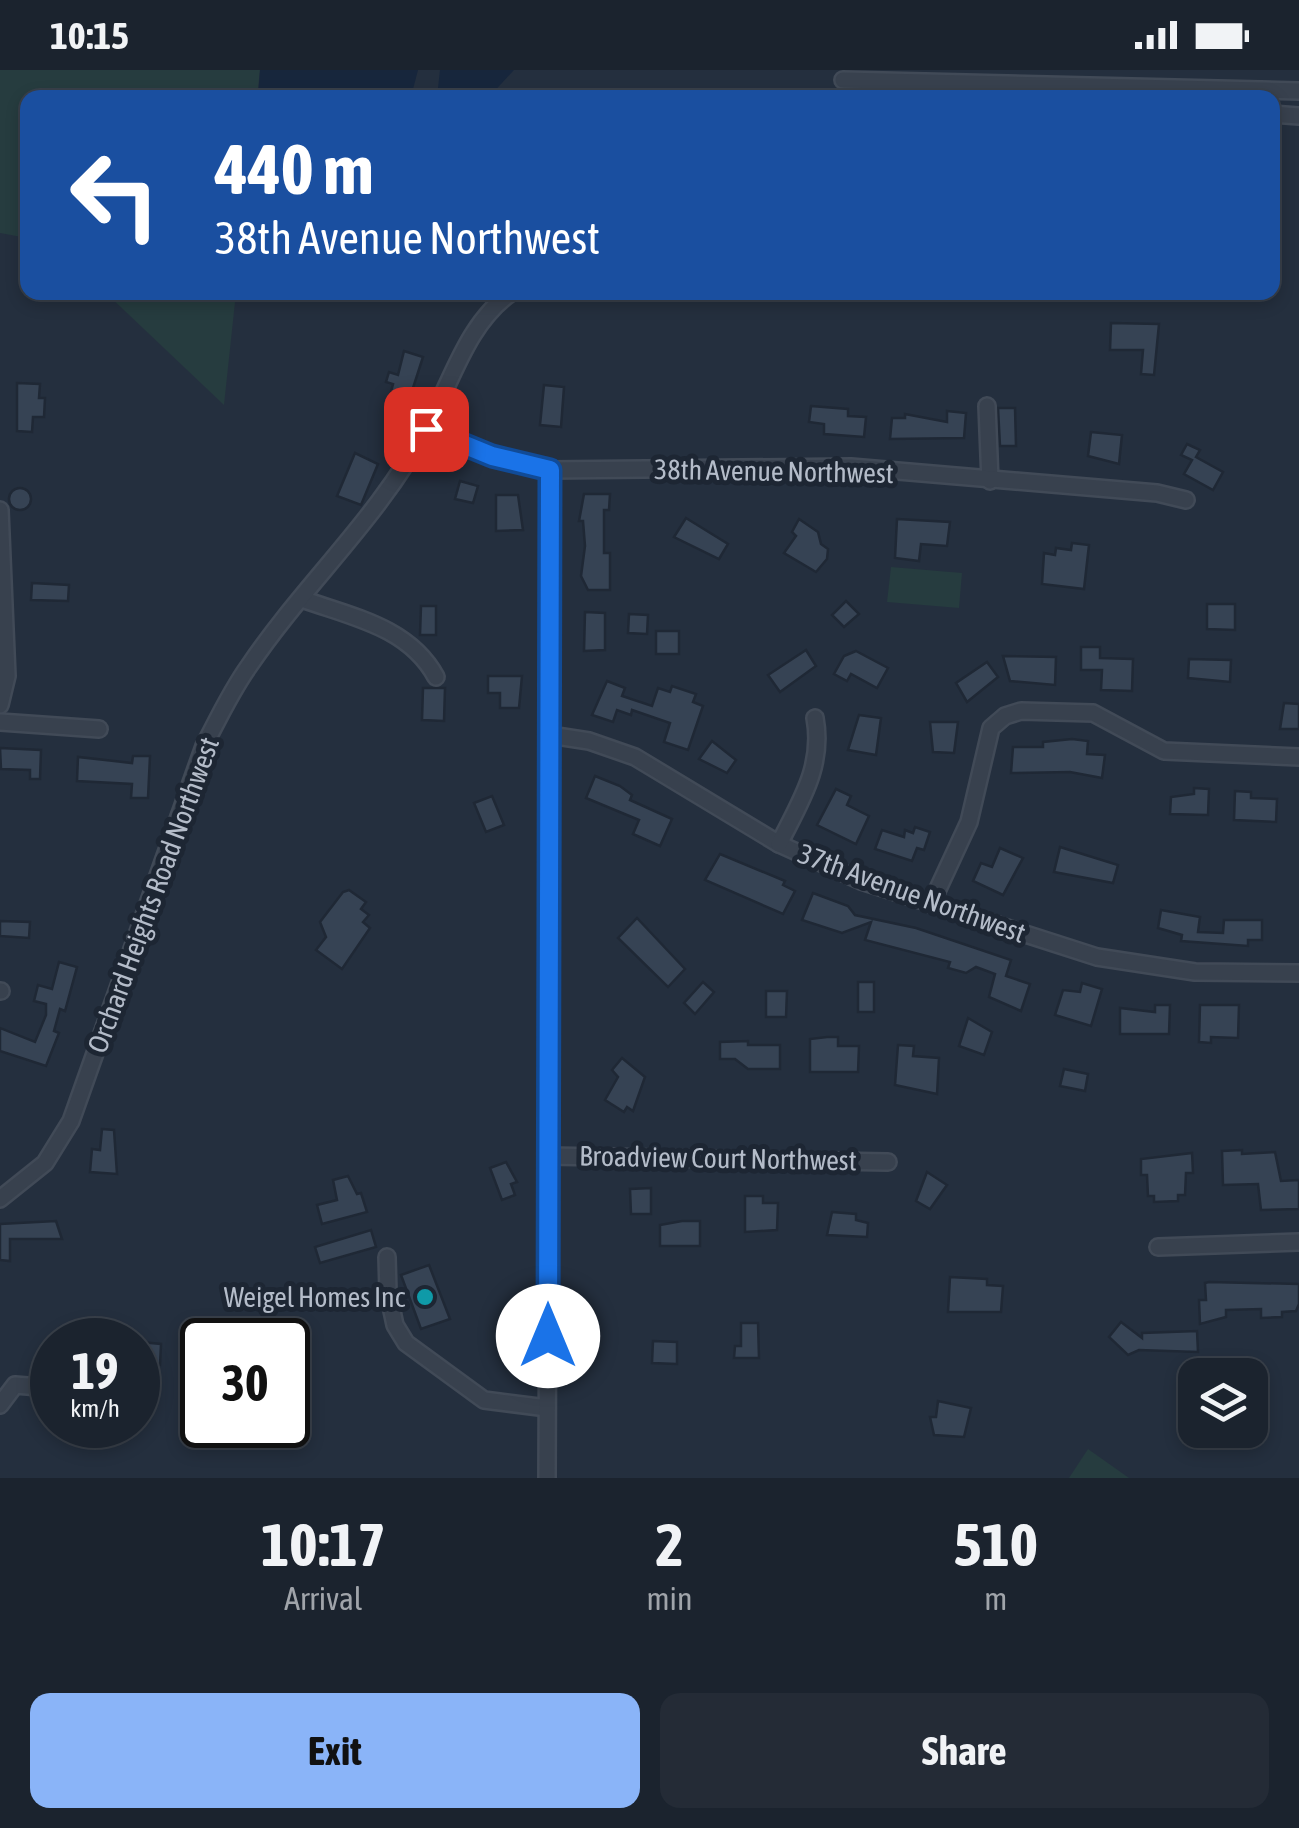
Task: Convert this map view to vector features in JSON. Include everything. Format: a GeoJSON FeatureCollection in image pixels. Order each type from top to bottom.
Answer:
{"type":"FeatureCollection","features":[{"type":"Feature","properties":{"kind":"street"},"geometry":{"type":"LineString","coordinates":[[844,75],[1264,90]]}},
{"type":"Feature","properties":{"kind":"street"},"geometry":{"type":"LineString","coordinates":[[1159,87],[1166,90]]}},
{"type":"Feature","properties":{"kind":"street","name":"Orchard Heights Road Northwest"},"geometry":{"type":"LineString","coordinates":[[0,1199],[46,1163],[70,1122],[204,746],[250,664],[392,486],[426,429],[475,330],[504,300]]}},
{"type":"Feature","properties":{"kind":"street"},"geometry":{"type":"LineString","coordinates":[[987,406],[990,481]]}},
{"type":"Feature","properties":{"kind":"street","name":"38th Avenue Northwest"},"geometry":{"type":"LineString","coordinates":[[426,429],[492,456],[550,470],[802,465],[1156,493],[1186,500]]}},
{"type":"Feature","properties":{"kind":"street"},"geometry":{"type":"LineString","coordinates":[[548,1478],[550,470]]}},
{"type":"Feature","properties":{"kind":"street"},"geometry":{"type":"LineString","coordinates":[[0,510],[8,676],[0,705]]}},
{"type":"Feature","properties":{"kind":"street"},"geometry":{"type":"LineString","coordinates":[[302,599],[394,632],[415,647],[436,677]]}},
{"type":"Feature","properties":{"kind":"street"},"geometry":{"type":"LineString","coordinates":[[931,904],[968,822],[992,728],[1005,716],[1021,710],[1093,713],[1164,751],[1299,757]]}},
{"type":"Feature","properties":{"kind":"street"},"geometry":{"type":"LineString","coordinates":[[779,844],[816,766],[820,742],[815,718]]}},
{"type":"Feature","properties":{"kind":"street"},"geometry":{"type":"LineString","coordinates":[[0,722],[99,730]]}},
{"type":"Feature","properties":{"kind":"street","name":"37th Avenue Northwest"},"geometry":{"type":"LineString","coordinates":[[550,735],[635,757],[779,844],[862,880],[931,904],[1102,958],[1195,972],[1299,974]]}},
{"type":"Feature","properties":{"kind":"street","name":"Broadview Court Northwest"},"geometry":{"type":"LineString","coordinates":[[547,1156],[888,1162]]}},
{"type":"Feature","properties":{"kind":"street"},"geometry":{"type":"LineString","coordinates":[[1158,1247],[1299,1242]]}},
{"type":"Feature","properties":{"kind":"street"},"geometry":{"type":"LineString","coordinates":[[387,1257],[388,1292],[396,1325],[406,1344],[484,1400],[548,1408]]}},
{"type":"Feature","properties":{"kind":"street"},"geometry":{"type":"LineString","coordinates":[[0,1405],[15,1385],[30,1386]]}},
{"type":"Feature","properties":{"kind":"green space"},"geometry":{"type":"Polygon","coordinates":[[[0,70],[260,70],[258,90],[20,90],[20,237],[0,233],[0,70]]]}},
{"type":"Feature","properties":{"kind":"green space"},"geometry":{"type":"Polygon","coordinates":[[[113,300],[235,300],[224,405],[113,300]]]}},
{"type":"Feature","properties":{"kind":"green space"},"geometry":{"type":"Polygon","coordinates":[[[891,567],[962,573],[959,608],[887,602],[891,567]]]}},
{"type":"Feature","properties":{"kind":"green space"},"geometry":{"type":"Polygon","coordinates":[[[1088,1449],[1129,1478],[1069,1478],[1088,1449]]]}},
{"type":"Feature","properties":{"kind":"water"},"geometry":{"type":"Polygon","coordinates":[[[260,70],[418,70],[413,90],[259,90],[260,70]]]}},
{"type":"Feature","properties":{"kind":"water"},"geometry":{"type":"Polygon","coordinates":[[[440,70],[514,70],[495,90],[438,90],[440,70]]]}},
{"type":"Feature","properties":{"kind":"building"},"geometry":{"type":"Polygon","coordinates":[[[1111,323],[1159,324],[1154,375],[1141,374],[1143,350],[1110,350],[1111,323]]]}},
{"type":"Feature","properties":{"kind":"building"},"geometry":{"type":"Polygon","coordinates":[[[404,351],[423,357],[404,416],[386,411],[393,384],[386,382],[389,372],[398,375],[404,351]]]}},
{"type":"Feature","properties":{"kind":"building"},"geometry":{"type":"Polygon","coordinates":[[[17,383],[40,384],[39,398],[45,398],[44,417],[33,417],[32,432],[17,431],[17,383]]]}},
{"type":"Feature","properties":{"kind":"building"},"geometry":{"type":"Polygon","coordinates":[[[544,385],[564,387],[561,427],[540,425],[544,385]]]}},
{"type":"Feature","properties":{"kind":"building"},"geometry":{"type":"Polygon","coordinates":[[[811,406],[848,409],[848,416],[866,417],[864,437],[824,434],[824,424],[809,422],[811,406]]]}},
{"type":"Feature","properties":{"kind":"building"},"geometry":{"type":"Polygon","coordinates":[[[998,408],[1015,408],[1016,446],[1000,446],[998,408]]]}},
{"type":"Feature","properties":{"kind":"building"},"geometry":{"type":"Polygon","coordinates":[[[947,411],[966,413],[964,438],[890,439],[892,418],[905,418],[905,414],[947,422],[947,411]]]}},
{"type":"Feature","properties":{"kind":"building"},"geometry":{"type":"Polygon","coordinates":[[[1091,432],[1122,435],[1119,464],[1088,456],[1091,432]]]}},
{"type":"Feature","properties":{"kind":"building"},"geometry":{"type":"Polygon","coordinates":[[[1187,444],[1200,450],[1196,457],[1223,472],[1213,490],[1184,474],[1192,460],[1181,455],[1187,444]]]}},
{"type":"Feature","properties":{"kind":"building"},"geometry":{"type":"Polygon","coordinates":[[[355,453],[378,464],[361,505],[337,496],[355,453]]]}},
{"type":"Feature","properties":{"kind":"building"},"geometry":{"type":"Polygon","coordinates":[[[460,481],[478,486],[473,503],[455,499],[460,481]]]}},
{"type":"Feature","properties":{"kind":"building"},"geometry":{"type":"Polygon","coordinates":[[[16,488],[24,488],[31,499],[24,510],[16,510],[9,503],[9,495],[16,488]]]}},
{"type":"Feature","properties":{"kind":"building"},"geometry":{"type":"Polygon","coordinates":[[[584,494],[610,494],[609,510],[604,510],[604,553],[610,553],[610,590],[588,590],[581,576],[585,546],[583,521],[579,521],[584,494]]]}},
{"type":"Feature","properties":{"kind":"building"},"geometry":{"type":"Polygon","coordinates":[[[496,495],[518,495],[523,530],[496,531],[496,495]]]}},
{"type":"Feature","properties":{"kind":"building"},"geometry":{"type":"Polygon","coordinates":[[[686,518],[728,544],[719,559],[674,537],[686,518]]]}},
{"type":"Feature","properties":{"kind":"building"},"geometry":{"type":"Polygon","coordinates":[[[799,519],[818,532],[821,544],[828,549],[827,559],[816,572],[784,553],[796,536],[792,532],[799,519]]]}},
{"type":"Feature","properties":{"kind":"building"},"geometry":{"type":"Polygon","coordinates":[[[897,519],[950,522],[947,546],[921,544],[919,561],[895,558],[897,519]]]}},
{"type":"Feature","properties":{"kind":"building"},"geometry":{"type":"Polygon","coordinates":[[[1072,543],[1089,545],[1084,589],[1042,584],[1044,553],[1055,555],[1056,548],[1071,550],[1072,543]]]}},
{"type":"Feature","properties":{"kind":"building"},"geometry":{"type":"Polygon","coordinates":[[[32,583],[69,585],[68,601],[31,600],[32,583]]]}},
{"type":"Feature","properties":{"kind":"building"},"geometry":{"type":"Polygon","coordinates":[[[846,601],[859,614],[844,627],[832,615],[846,601]]]}},
{"type":"Feature","properties":{"kind":"building"},"geometry":{"type":"Polygon","coordinates":[[[1207,604],[1235,604],[1235,630],[1207,629],[1207,604]]]}},
{"type":"Feature","properties":{"kind":"building"},"geometry":{"type":"Polygon","coordinates":[[[421,606],[436,606],[436,635],[420,635],[421,606]]]}},
{"type":"Feature","properties":{"kind":"building"},"geometry":{"type":"Polygon","coordinates":[[[585,612],[605,613],[605,650],[584,651],[585,612]]]}},
{"type":"Feature","properties":{"kind":"building"},"geometry":{"type":"Polygon","coordinates":[[[629,614],[648,615],[647,634],[628,633],[629,614]]]}},
{"type":"Feature","properties":{"kind":"building"},"geometry":{"type":"Polygon","coordinates":[[[656,631],[679,631],[679,654],[656,654],[656,631]]]}},
{"type":"Feature","properties":{"kind":"building"},"geometry":{"type":"Polygon","coordinates":[[[1081,647],[1100,647],[1100,658],[1133,659],[1132,691],[1101,690],[1102,670],[1081,670],[1081,647]]]}},
{"type":"Feature","properties":{"kind":"building"},"geometry":{"type":"Polygon","coordinates":[[[806,650],[816,666],[780,692],[768,675],[806,650]]]}},
{"type":"Feature","properties":{"kind":"building"},"geometry":{"type":"Polygon","coordinates":[[[856,651],[888,668],[877,688],[851,674],[847,681],[834,674],[844,656],[856,651]]]}},
{"type":"Feature","properties":{"kind":"building"},"geometry":{"type":"Polygon","coordinates":[[[1003,656],[1056,657],[1055,685],[1010,681],[1003,656]]]}},
{"type":"Feature","properties":{"kind":"building"},"geometry":{"type":"Polygon","coordinates":[[[1189,659],[1231,660],[1230,682],[1188,678],[1189,659]]]}},
{"type":"Feature","properties":{"kind":"building"},"geometry":{"type":"Polygon","coordinates":[[[987,662],[998,677],[967,702],[956,683],[987,662]]]}},
{"type":"Feature","properties":{"kind":"building"},"geometry":{"type":"Polygon","coordinates":[[[488,676],[522,676],[519,708],[500,708],[500,693],[488,693],[488,676]]]}},
{"type":"Feature","properties":{"kind":"building"},"geometry":{"type":"Polygon","coordinates":[[[607,681],[625,688],[622,696],[652,706],[658,688],[670,692],[672,686],[696,694],[693,702],[703,706],[688,750],[664,742],[670,723],[632,710],[631,715],[617,710],[613,722],[592,715],[607,681]]]}},
{"type":"Feature","properties":{"kind":"building"},"geometry":{"type":"Polygon","coordinates":[[[423,688],[445,688],[444,721],[422,720],[423,688]]]}},
{"type":"Feature","properties":{"kind":"building"},"geometry":{"type":"Polygon","coordinates":[[[1284,703],[1299,704],[1299,729],[1280,729],[1284,703]]]}},
{"type":"Feature","properties":{"kind":"building"},"geometry":{"type":"Polygon","coordinates":[[[859,715],[881,718],[876,755],[848,750],[859,715]]]}},
{"type":"Feature","properties":{"kind":"building"},"geometry":{"type":"Polygon","coordinates":[[[930,722],[958,722],[954,753],[933,752],[930,722]]]}},
{"type":"Feature","properties":{"kind":"building"},"geometry":{"type":"Polygon","coordinates":[[[712,741],[736,760],[727,773],[699,759],[712,741]]]}},
{"type":"Feature","properties":{"kind":"building"},"geometry":{"type":"Polygon","coordinates":[[[1088,741],[1087,754],[1105,755],[1102,778],[1070,772],[1011,773],[1013,747],[1043,747],[1043,742],[1088,741]]]}},
{"type":"Feature","properties":{"kind":"building"},"geometry":{"type":"Polygon","coordinates":[[[0,748],[41,750],[40,779],[30,779],[30,770],[1,769],[0,748]]]}},
{"type":"Feature","properties":{"kind":"building"},"geometry":{"type":"Polygon","coordinates":[[[133,756],[150,756],[148,798],[131,798],[132,784],[77,781],[78,757],[132,763],[133,756]]]}},
{"type":"Feature","properties":{"kind":"building"},"geometry":{"type":"Polygon","coordinates":[[[595,776],[620,786],[632,795],[630,800],[672,819],[660,846],[633,834],[639,820],[586,798],[595,776]]]}},
{"type":"Feature","properties":{"kind":"building"},"geometry":{"type":"Polygon","coordinates":[[[1194,788],[1209,789],[1208,815],[1170,814],[1171,797],[1194,794],[1194,788]]]}},
{"type":"Feature","properties":{"kind":"building"},"geometry":{"type":"Polygon","coordinates":[[[836,789],[851,796],[847,805],[869,816],[856,844],[817,825],[836,789]]]}},
{"type":"Feature","properties":{"kind":"building"},"geometry":{"type":"Polygon","coordinates":[[[1235,791],[1251,792],[1251,798],[1277,799],[1276,822],[1234,820],[1235,791]]]}},
{"type":"Feature","properties":{"kind":"building"},"geometry":{"type":"Polygon","coordinates":[[[492,796],[504,825],[486,832],[474,803],[492,796]]]}},
{"type":"Feature","properties":{"kind":"building"},"geometry":{"type":"Polygon","coordinates":[[[915,827],[930,832],[924,850],[917,848],[912,861],[875,849],[882,830],[904,837],[905,830],[913,833],[915,827]]]}},
{"type":"Feature","properties":{"kind":"building"},"geometry":{"type":"Polygon","coordinates":[[[1060,847],[1118,865],[1113,883],[1054,872],[1060,847]]]}},
{"type":"Feature","properties":{"kind":"building"},"geometry":{"type":"Polygon","coordinates":[[[1000,848],[1023,858],[1003,895],[973,881],[981,863],[992,867],[1000,848]]]}},
{"type":"Feature","properties":{"kind":"building"},"geometry":{"type":"Polygon","coordinates":[[[720,854],[785,881],[783,885],[795,891],[783,914],[705,880],[720,854]]]}},
{"type":"Feature","properties":{"kind":"building"},"geometry":{"type":"Polygon","coordinates":[[[349,890],[366,902],[361,909],[369,915],[363,922],[370,928],[342,969],[316,950],[326,937],[320,922],[343,892],[349,890]]]}},
{"type":"Feature","properties":{"kind":"building"},"geometry":{"type":"Polygon","coordinates":[[[813,893],[848,906],[855,915],[916,928],[1011,960],[1006,976],[1030,984],[1021,1011],[989,997],[995,974],[976,967],[966,973],[948,968],[950,962],[865,940],[871,922],[842,933],[802,920],[813,893]]]}},
{"type":"Feature","properties":{"kind":"building"},"geometry":{"type":"Polygon","coordinates":[[[1161,910],[1200,917],[1198,932],[1223,933],[1224,920],[1262,920],[1262,940],[1248,940],[1248,946],[1181,941],[1182,935],[1158,928],[1161,910]]]}},
{"type":"Feature","properties":{"kind":"building"},"geometry":{"type":"Polygon","coordinates":[[[637,918],[685,969],[668,987],[618,938],[637,918]]]}},
{"type":"Feature","properties":{"kind":"building"},"geometry":{"type":"Polygon","coordinates":[[[0,921],[30,922],[29,938],[0,936],[0,921]]]}},
{"type":"Feature","properties":{"kind":"building"},"geometry":{"type":"Polygon","coordinates":[[[59,962],[77,967],[65,1011],[60,1009],[54,1031],[59,1033],[46,1066],[0,1051],[0,1028],[35,1042],[46,1015],[46,1004],[34,1001],[38,985],[52,989],[59,962]]]}},
{"type":"Feature","properties":{"kind":"building"},"geometry":{"type":"Polygon","coordinates":[[[703,982],[714,992],[695,1014],[684,1003],[703,982]]]}},
{"type":"Feature","properties":{"kind":"building"},"geometry":{"type":"Polygon","coordinates":[[[858,982],[874,982],[874,1012],[858,1012],[858,982]]]}},
{"type":"Feature","properties":{"kind":"building"},"geometry":{"type":"Polygon","coordinates":[[[1082,983],[1102,989],[1091,1026],[1055,1015],[1063,990],[1080,992],[1082,983]]]}},
{"type":"Feature","properties":{"kind":"building"},"geometry":{"type":"Polygon","coordinates":[[[766,991],[787,991],[786,1017],[766,1017],[766,991]]]}},
{"type":"Feature","properties":{"kind":"building"},"geometry":{"type":"Polygon","coordinates":[[[1155,1005],[1170,1005],[1169,1034],[1120,1034],[1120,1008],[1155,1012],[1155,1005]]]}},
{"type":"Feature","properties":{"kind":"building"},"geometry":{"type":"Polygon","coordinates":[[[1200,1005],[1239,1005],[1238,1038],[1211,1037],[1211,1043],[1199,1042],[1200,1005]]]}},
{"type":"Feature","properties":{"kind":"building"},"geometry":{"type":"Polygon","coordinates":[[[968,1018],[992,1032],[984,1055],[959,1046],[968,1018]]]}},
{"type":"Feature","properties":{"kind":"building"},"geometry":{"type":"Polygon","coordinates":[[[838,1037],[838,1046],[859,1046],[858,1072],[810,1072],[810,1039],[838,1037]]]}},
{"type":"Feature","properties":{"kind":"building"},"geometry":{"type":"Polygon","coordinates":[[[748,1041],[748,1045],[780,1045],[780,1069],[748,1069],[735,1059],[720,1059],[720,1042],[748,1041]]]}},
{"type":"Feature","properties":{"kind":"building"},"geometry":{"type":"Polygon","coordinates":[[[898,1045],[914,1046],[913,1056],[939,1058],[937,1094],[895,1085],[898,1045]]]}},
{"type":"Feature","properties":{"kind":"building"},"geometry":{"type":"Polygon","coordinates":[[[622,1058],[645,1077],[633,1111],[627,1107],[624,1112],[605,1100],[618,1077],[612,1070],[622,1058]]]}},
{"type":"Feature","properties":{"kind":"building"},"geometry":{"type":"Polygon","coordinates":[[[1064,1069],[1088,1074],[1085,1091],[1060,1086],[1064,1069]]]}},
{"type":"Feature","properties":{"kind":"building"},"geometry":{"type":"Polygon","coordinates":[[[102,1129],[114,1130],[117,1174],[90,1172],[92,1149],[100,1150],[102,1129]]]}},
{"type":"Feature","properties":{"kind":"building"},"geometry":{"type":"Polygon","coordinates":[[[1242,1150],[1242,1154],[1275,1152],[1281,1181],[1299,1180],[1299,1209],[1261,1210],[1258,1184],[1223,1185],[1222,1151],[1242,1150]]]}},
{"type":"Feature","properties":{"kind":"building"},"geometry":{"type":"Polygon","coordinates":[[[1192,1153],[1193,1173],[1186,1173],[1185,1195],[1178,1195],[1178,1201],[1154,1202],[1154,1196],[1148,1196],[1147,1175],[1141,1175],[1141,1159],[1192,1153]]]}},
{"type":"Feature","properties":{"kind":"building"},"geometry":{"type":"Polygon","coordinates":[[[506,1162],[517,1182],[511,1184],[515,1195],[502,1200],[490,1168],[506,1162]]]}},
{"type":"Feature","properties":{"kind":"building"},"geometry":{"type":"Polygon","coordinates":[[[927,1172],[947,1185],[930,1209],[916,1201],[927,1172]]]}},
{"type":"Feature","properties":{"kind":"building"},"geometry":{"type":"Polygon","coordinates":[[[348,1176],[357,1194],[361,1193],[367,1212],[322,1224],[317,1205],[337,1200],[333,1180],[348,1176]]]}},
{"type":"Feature","properties":{"kind":"building"},"geometry":{"type":"Polygon","coordinates":[[[651,1188],[651,1214],[631,1214],[630,1189],[651,1188]]]}},
{"type":"Feature","properties":{"kind":"building"},"geometry":{"type":"Polygon","coordinates":[[[745,1196],[763,1196],[763,1203],[778,1203],[777,1230],[745,1232],[745,1196]]]}},
{"type":"Feature","properties":{"kind":"building"},"geometry":{"type":"Polygon","coordinates":[[[832,1212],[856,1214],[856,1220],[868,1223],[867,1237],[827,1235],[832,1212]]]}},
{"type":"Feature","properties":{"kind":"building"},"geometry":{"type":"Polygon","coordinates":[[[56,1221],[62,1239],[10,1239],[10,1261],[0,1260],[0,1224],[56,1221]]]}},
{"type":"Feature","properties":{"kind":"building"},"geometry":{"type":"Polygon","coordinates":[[[700,1221],[700,1246],[660,1246],[660,1225],[700,1221]]]}},
{"type":"Feature","properties":{"kind":"building"},"geometry":{"type":"Polygon","coordinates":[[[371,1230],[376,1247],[320,1263],[315,1247],[371,1230]]]}},
{"type":"Feature","properties":{"kind":"building","name":"Weigel Homes Inc"},"geometry":{"type":"Polygon","coordinates":[[[429,1265],[450,1319],[421,1329],[401,1275],[429,1265]]]}},
{"type":"Feature","properties":{"kind":"building"},"geometry":{"type":"Polygon","coordinates":[[[950,1277],[987,1279],[987,1285],[1003,1286],[1001,1312],[948,1312],[950,1277]]]}},
{"type":"Feature","properties":{"kind":"building"},"geometry":{"type":"Polygon","coordinates":[[[1205,1283],[1299,1284],[1299,1304],[1296,1311],[1282,1312],[1282,1317],[1261,1318],[1261,1309],[1226,1310],[1226,1317],[1200,1324],[1199,1300],[1206,1300],[1205,1283]]]}},
{"type":"Feature","properties":{"kind":"building"},"geometry":{"type":"Polygon","coordinates":[[[1121,1322],[1142,1338],[1142,1333],[1197,1331],[1198,1352],[1139,1350],[1128,1355],[1109,1337],[1121,1322]]]}},
{"type":"Feature","properties":{"kind":"building"},"geometry":{"type":"Polygon","coordinates":[[[741,1323],[758,1323],[759,1358],[734,1358],[735,1346],[741,1346],[741,1323]]]}},
{"type":"Feature","properties":{"kind":"building"},"geometry":{"type":"Polygon","coordinates":[[[653,1341],[677,1342],[677,1364],[652,1363],[653,1341]]]}},
{"type":"Feature","properties":{"kind":"building"},"geometry":{"type":"Polygon","coordinates":[[[938,1401],[971,1408],[964,1437],[934,1435],[930,1417],[936,1417],[938,1401]]]}},
{"type":"Feature","properties":{"kind":"place","name":"Weigel Homes Inc"},"geometry":{"type":"Point","coordinates":[425,1297]}},
{"type":"Feature","properties":{"kind":"route"},"geometry":{"type":"LineString","coordinates":[[426,429],[492,456],[550,470],[548,1336]]}}]}
